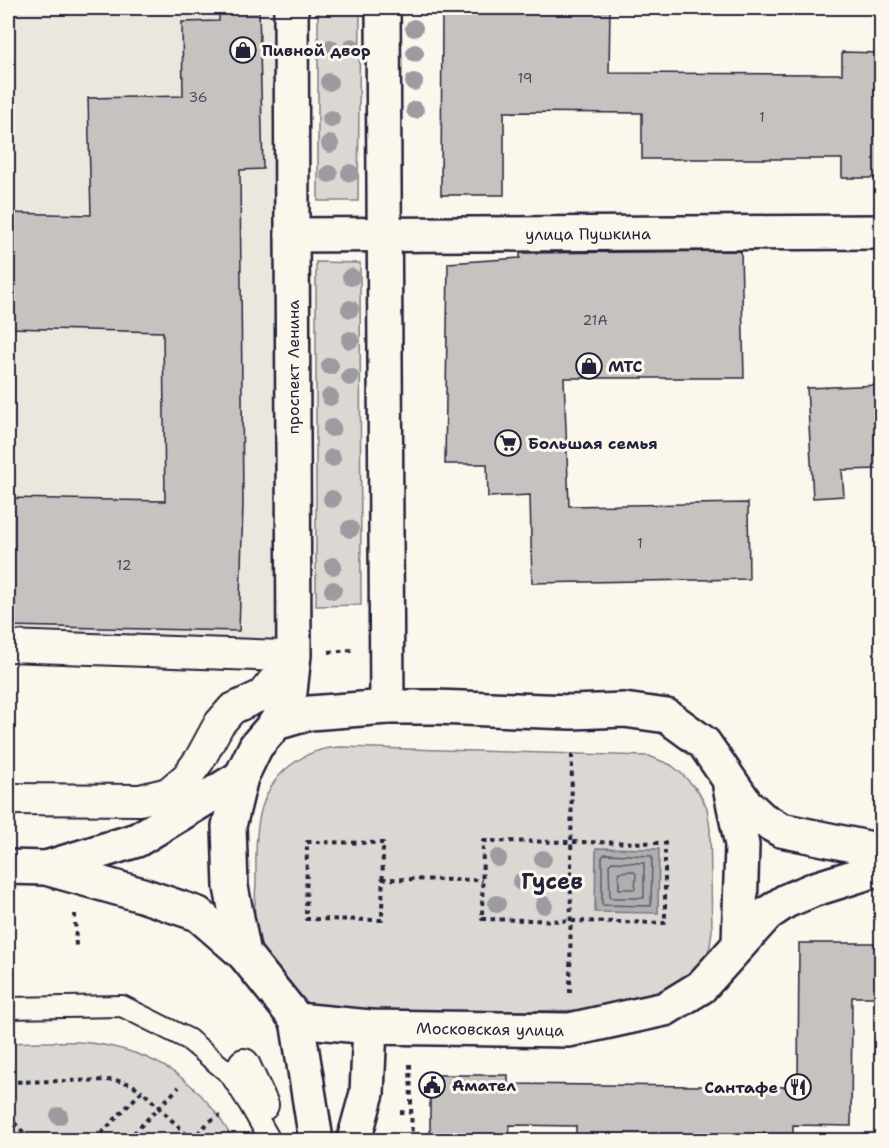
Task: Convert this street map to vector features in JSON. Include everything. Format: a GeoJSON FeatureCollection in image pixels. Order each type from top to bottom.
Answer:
{"type":"FeatureCollection","features":[{"type":"Feature","properties":{"kind":"main road","name":"проспект Ленина"},"geometry":{"type":"LineString","coordinates":[[241,777],[256,746],[276,723],[290,692],[294,655],[291,8]]}},
{"type":"Feature","properties":{"kind":"main road"},"geometry":{"type":"LineString","coordinates":[[383,8],[387,707]]}},
{"type":"Feature","properties":{"kind":"main road","name":"улица Пушкина"},"geometry":{"type":"LineString","coordinates":[[292,235],[882,232]]}},
{"type":"Feature","properties":{"kind":"main road"},"geometry":{"type":"LineString","coordinates":[[276,723],[310,713],[387,707],[572,712],[624,710],[667,716],[704,743],[746,804],[762,819],[781,830],[882,851]]}},
{"type":"Feature","properties":{"kind":"main road"},"geometry":{"type":"LineString","coordinates":[[46,868],[137,840],[241,777]]}},
{"type":"Feature","properties":{"kind":"main road"},"geometry":{"type":"LineString","coordinates":[[241,777],[229,826],[231,888],[244,954]]}},
{"type":"Feature","properties":{"kind":"main road"},"geometry":{"type":"LineString","coordinates":[[729,779],[742,845],[739,945]]}},
{"type":"Feature","properties":{"kind":"main road"},"geometry":{"type":"LineString","coordinates":[[8,867],[46,868],[142,895],[198,914],[244,954],[297,1020],[316,1140]]}},
{"type":"Feature","properties":{"kind":"main road","name":"Московская улица"},"geometry":{"type":"LineString","coordinates":[[297,1020],[370,1027],[569,1030],[665,1009],[701,987],[767,914],[786,901],[815,889],[882,868]]}},
{"type":"Feature","properties":{"kind":"main road"},"geometry":{"type":"LineString","coordinates":[[354,1140],[367,1093],[370,1027]]}},
{"type":"Feature","properties":{"kind":"street"},"geometry":{"type":"LineString","coordinates":[[8,646],[284,656],[284,668],[262,695],[232,709],[219,724],[200,759],[187,777],[168,793],[140,800],[8,799]]}},
{"type":"Feature","properties":{"kind":"street"},"geometry":{"type":"LineString","coordinates":[[244,1064],[262,1105]]}},
{"type":"Feature","properties":{"kind":"lane"},"geometry":{"type":"LineString","coordinates":[[8,1008],[122,1006],[188,1039],[230,1074],[270,1140]]}},
{"type":"Feature","properties":{"kind":"path"},"geometry":{"type":"LineString","coordinates":[[294,655],[387,646]]}},
{"type":"Feature","properties":{"kind":"path"},"geometry":{"type":"LineString","coordinates":[[570,999],[572,753]]}},
{"type":"Feature","properties":{"kind":"path"},"geometry":{"type":"LineString","coordinates":[[483,841],[572,842],[665,843],[665,922],[482,919],[483,841]]}},
{"type":"Feature","properties":{"kind":"path"},"geometry":{"type":"LineString","coordinates":[[307,842],[383,843],[382,879],[382,920],[306,919],[307,842]]}},
{"type":"Feature","properties":{"kind":"path"},"geometry":{"type":"LineString","coordinates":[[382,879],[482,879]]}},
{"type":"Feature","properties":{"kind":"path"},"geometry":{"type":"LineString","coordinates":[[409,1027],[412,1140]]}},
{"type":"Feature","properties":{"kind":"path"},"geometry":{"type":"LineString","coordinates":[[8,1082],[115,1080],[130,1084],[142,1091],[192,1140],[210,1121]]}},
{"type":"Feature","properties":{"kind":"path"},"geometry":{"type":"LineString","coordinates":[[127,1140],[179,1087]]}},
{"type":"Feature","properties":{"kind":"path"},"geometry":{"type":"LineString","coordinates":[[95,1140],[142,1091]]}},
{"type":"Feature","properties":{"kind":"path"},"geometry":{"type":"LineString","coordinates":[[8,1116],[25,1134],[19,1140]]}},
{"type":"Feature","properties":{"kind":"shaded area"},"geometry":{"type":"Polygon","coordinates":[[[8,8],[272,8],[288,650],[8,642],[8,8]]]}},
{"type":"Feature","properties":{"kind":"shaded area"},"geometry":{"type":"Polygon","coordinates":[[[318,8],[360,8],[358,201],[318,201],[318,8]]]}},
{"type":"Feature","properties":{"kind":"shaded area"},"geometry":{"type":"Polygon","coordinates":[[[316,262],[360,263],[361,605],[316,606],[316,262]]]}},
{"type":"Feature","properties":{"kind":"shaded area"},"geometry":{"type":"Polygon","coordinates":[[[341,747],[649,756],[671,765],[698,791],[707,808],[710,829],[712,930],[710,946],[703,965],[694,979],[635,1010],[336,1012],[301,1005],[266,963],[257,943],[255,908],[259,818],[270,789],[291,765],[314,752],[341,747]]]}},
{"type":"Feature","properties":{"kind":"shaded area"},"geometry":{"type":"Polygon","coordinates":[[[71,1042],[114,1047],[136,1053],[175,1073],[207,1102],[233,1140],[8,1140],[8,1043],[71,1042]]]}},
{"type":"Feature","properties":{"kind":"shaded area"},"geometry":{"type":"Polygon","coordinates":[[[746,1134],[881,1134],[881,1140],[746,1140],[746,1134]]]}},
{"type":"Feature","properties":{"kind":"water"},"geometry":{"type":"Polygon","coordinates":[[[596,848],[659,849],[658,913],[595,912],[596,848]]]}},
{"type":"Feature","properties":{"kind":"building"},"geometry":{"type":"Polygon","coordinates":[[[219,8],[259,8],[263,169],[240,170],[243,505],[239,631],[8,626],[8,498],[165,501],[163,332],[8,328],[8,213],[91,215],[88,98],[183,96],[182,22],[219,21],[219,8]]]}},
{"type":"Feature","properties":{"kind":"building"},"geometry":{"type":"Polygon","coordinates":[[[442,8],[610,8],[609,73],[842,74],[842,52],[882,53],[882,178],[842,178],[842,159],[642,159],[642,113],[504,112],[504,195],[441,195],[442,8]]]}},
{"type":"Feature","properties":{"kind":"building"},"geometry":{"type":"Polygon","coordinates":[[[741,251],[744,378],[564,378],[569,506],[748,503],[749,579],[532,583],[530,495],[488,497],[487,464],[445,464],[448,263],[520,258],[520,253],[741,251]]]}},
{"type":"Feature","properties":{"kind":"building"},"geometry":{"type":"Polygon","coordinates":[[[882,385],[882,469],[842,470],[844,496],[813,498],[807,388],[882,385]]]}},
{"type":"Feature","properties":{"kind":"building"},"geometry":{"type":"Polygon","coordinates":[[[799,943],[882,943],[882,997],[852,997],[851,1126],[793,1125],[793,1134],[746,1134],[746,1140],[576,1140],[576,1126],[509,1125],[509,1140],[447,1140],[447,1136],[430,1136],[430,1075],[508,1075],[508,1084],[798,1087],[799,943]]]}},
{"type":"Feature","properties":{"kind":"place","name":"Пивной двор"},"geometry":{"type":"Point","coordinates":[243,50]}},
{"type":"Feature","properties":{"kind":"place","name":"МТС"},"geometry":{"type":"Point","coordinates":[589,366]}},
{"type":"Feature","properties":{"kind":"place","name":"Большая семья"},"geometry":{"type":"Point","coordinates":[508,443]}},
{"type":"Feature","properties":{"kind":"place","name":"Амател"},"geometry":{"type":"Point","coordinates":[432,1085]}},
{"type":"Feature","properties":{"kind":"place","name":"Сантафе"},"geometry":{"type":"Point","coordinates":[798,1087]}},
{"type":"Feature","properties":{"kind":"district","name":"Гусев"},"geometry":{"type":"Point","coordinates":[552,881]}}]}
